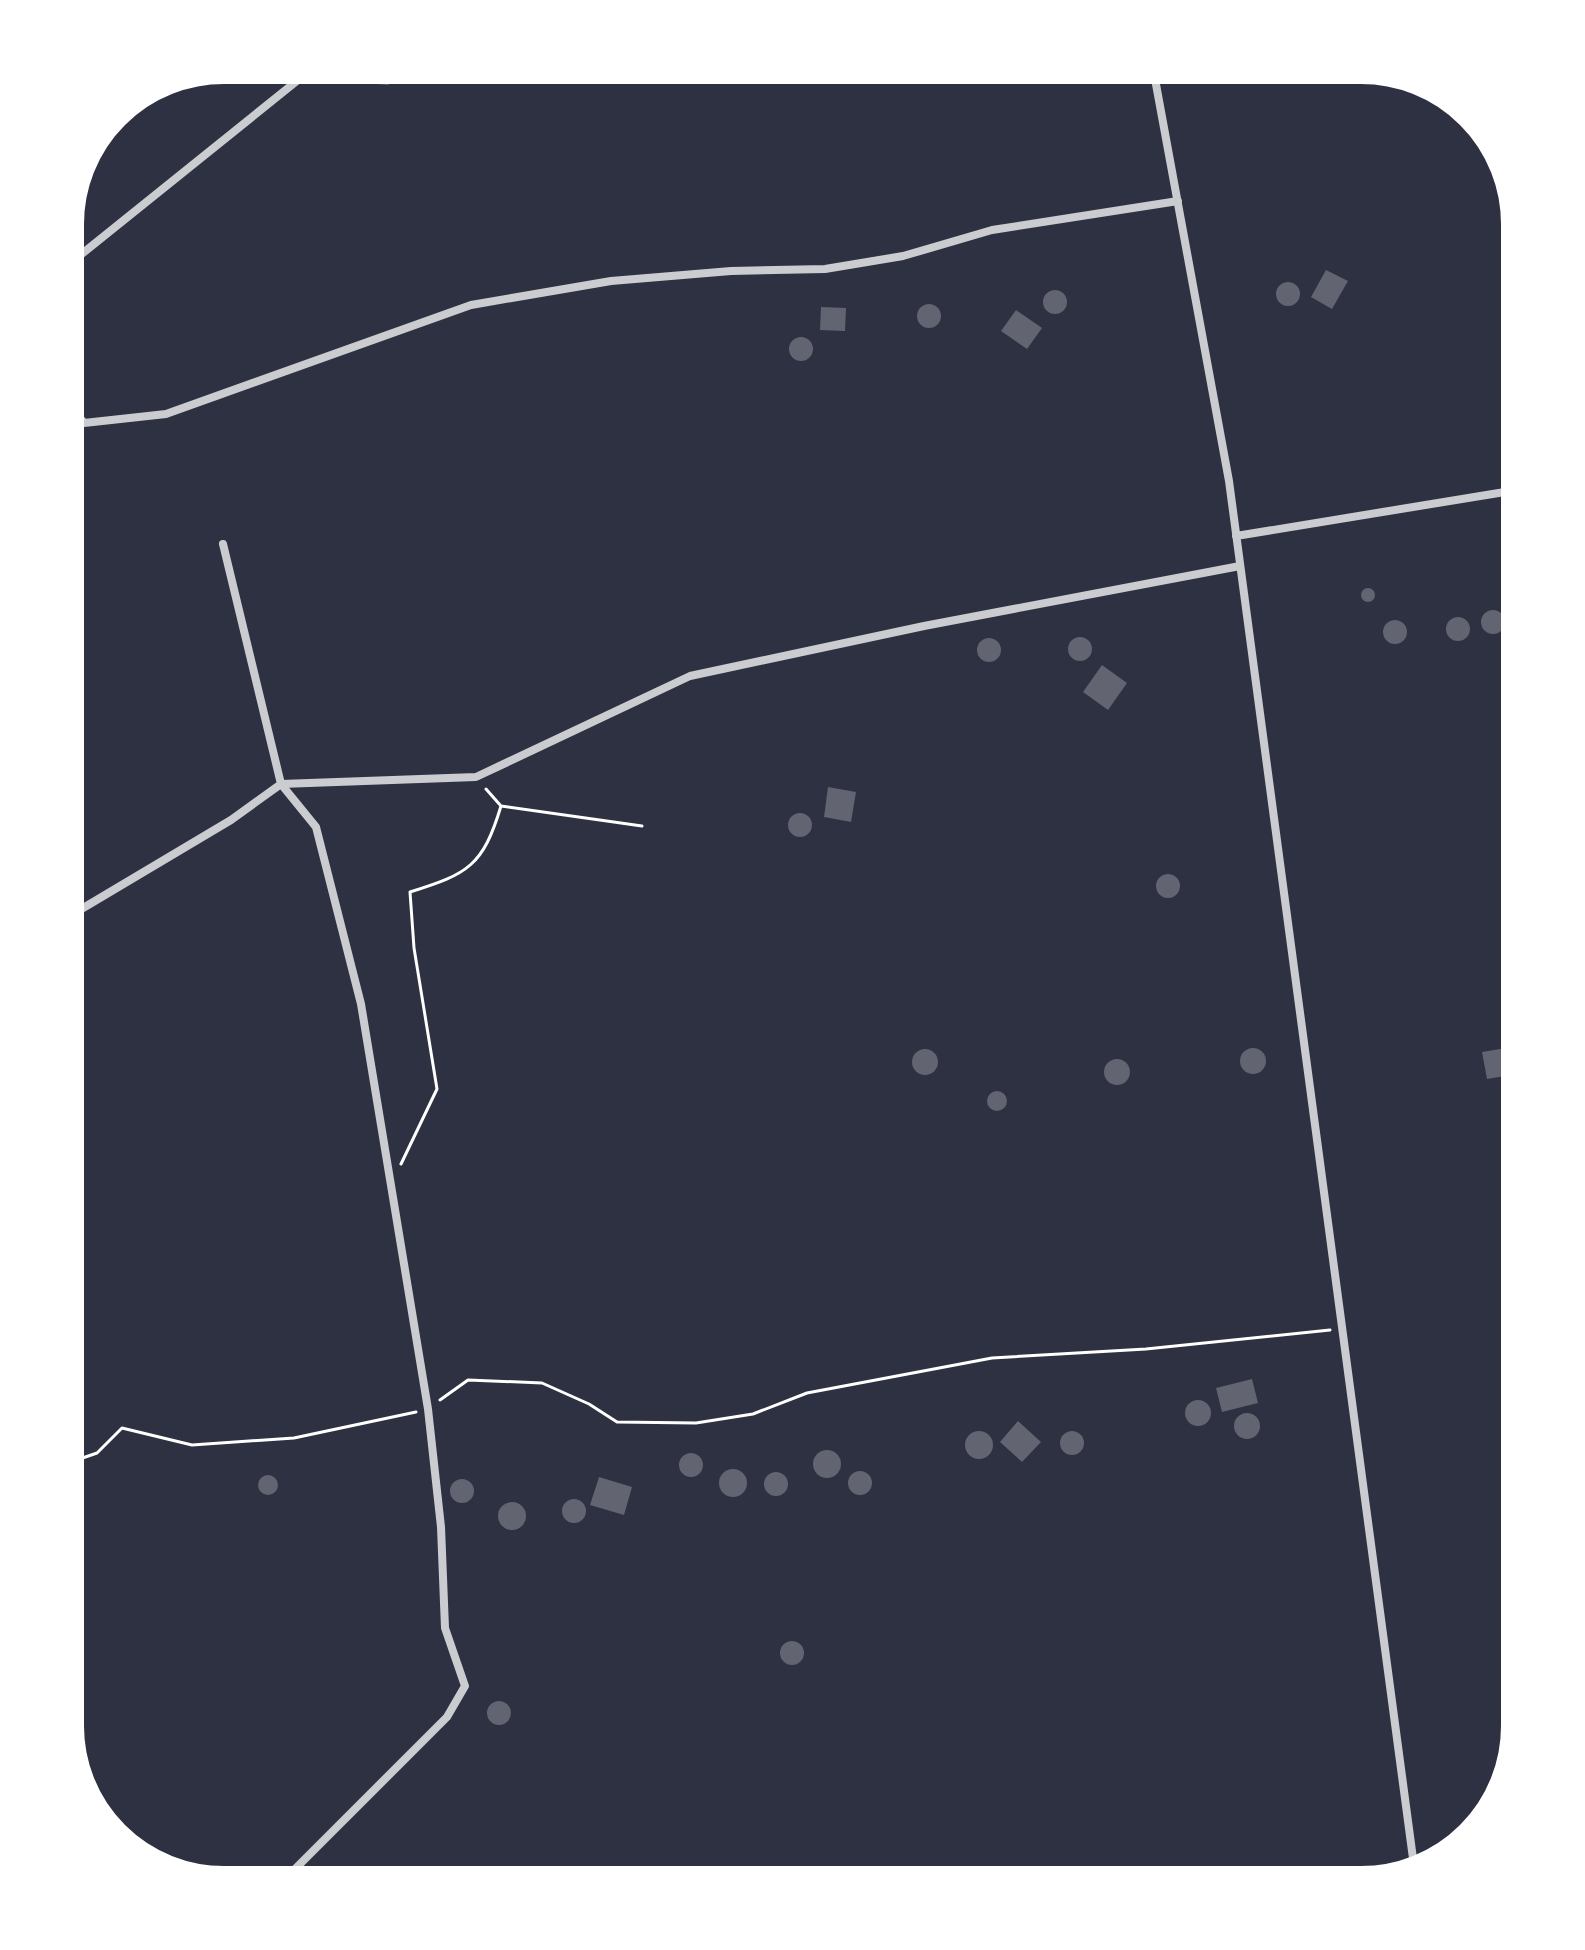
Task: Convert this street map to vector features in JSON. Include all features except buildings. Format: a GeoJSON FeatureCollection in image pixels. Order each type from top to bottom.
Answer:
{"type":"FeatureCollection","features":[{"type":"Feature","properties":{"kind":"street"},"geometry":{"type":"LineString","coordinates":[[82,254],[296,82]]}},
{"type":"Feature","properties":{"kind":"street"},"geometry":{"type":"LineString","coordinates":[[1156,82],[1236,536],[1413,1858]]}},
{"type":"Feature","properties":{"kind":"street"},"geometry":{"type":"LineString","coordinates":[[82,420],[84,423],[166,414],[471,305],[611,281],[731,271],[825,269],[903,256],[992,230],[1178,201]]}},
{"type":"Feature","properties":{"kind":"street"},"geometry":{"type":"LineString","coordinates":[[1236,536],[1503,492]]}},
{"type":"Feature","properties":{"kind":"street"},"geometry":{"type":"LineString","coordinates":[[223,544],[281,784],[316,827],[361,1004],[389,1188],[428,1409],[441,1527],[445,1628],[465,1686],[447,1717],[296,1868]]}},
{"type":"Feature","properties":{"kind":"street"},"geometry":{"type":"LineString","coordinates":[[82,909],[218,828],[281,784],[476,777],[690,676],[924,626],[1240,566]]}},
{"type":"Feature","properties":{"kind":"path"},"geometry":{"type":"LineString","coordinates":[[476,777],[501,806],[642,826]]}},
{"type":"Feature","properties":{"kind":"path"},"geometry":{"type":"LineString","coordinates":[[389,1188],[437,1089],[414,948],[410,892],[457,878],[489,846],[501,806]]}},
{"type":"Feature","properties":{"kind":"path"},"geometry":{"type":"LineString","coordinates":[[82,1458],[97,1453],[122,1428],[192,1445],[294,1438],[428,1409],[468,1380],[542,1383],[589,1404],[617,1422],[696,1423],[753,1414],[807,1393],[992,1358],[1146,1349],[1342,1329]]}}]}
